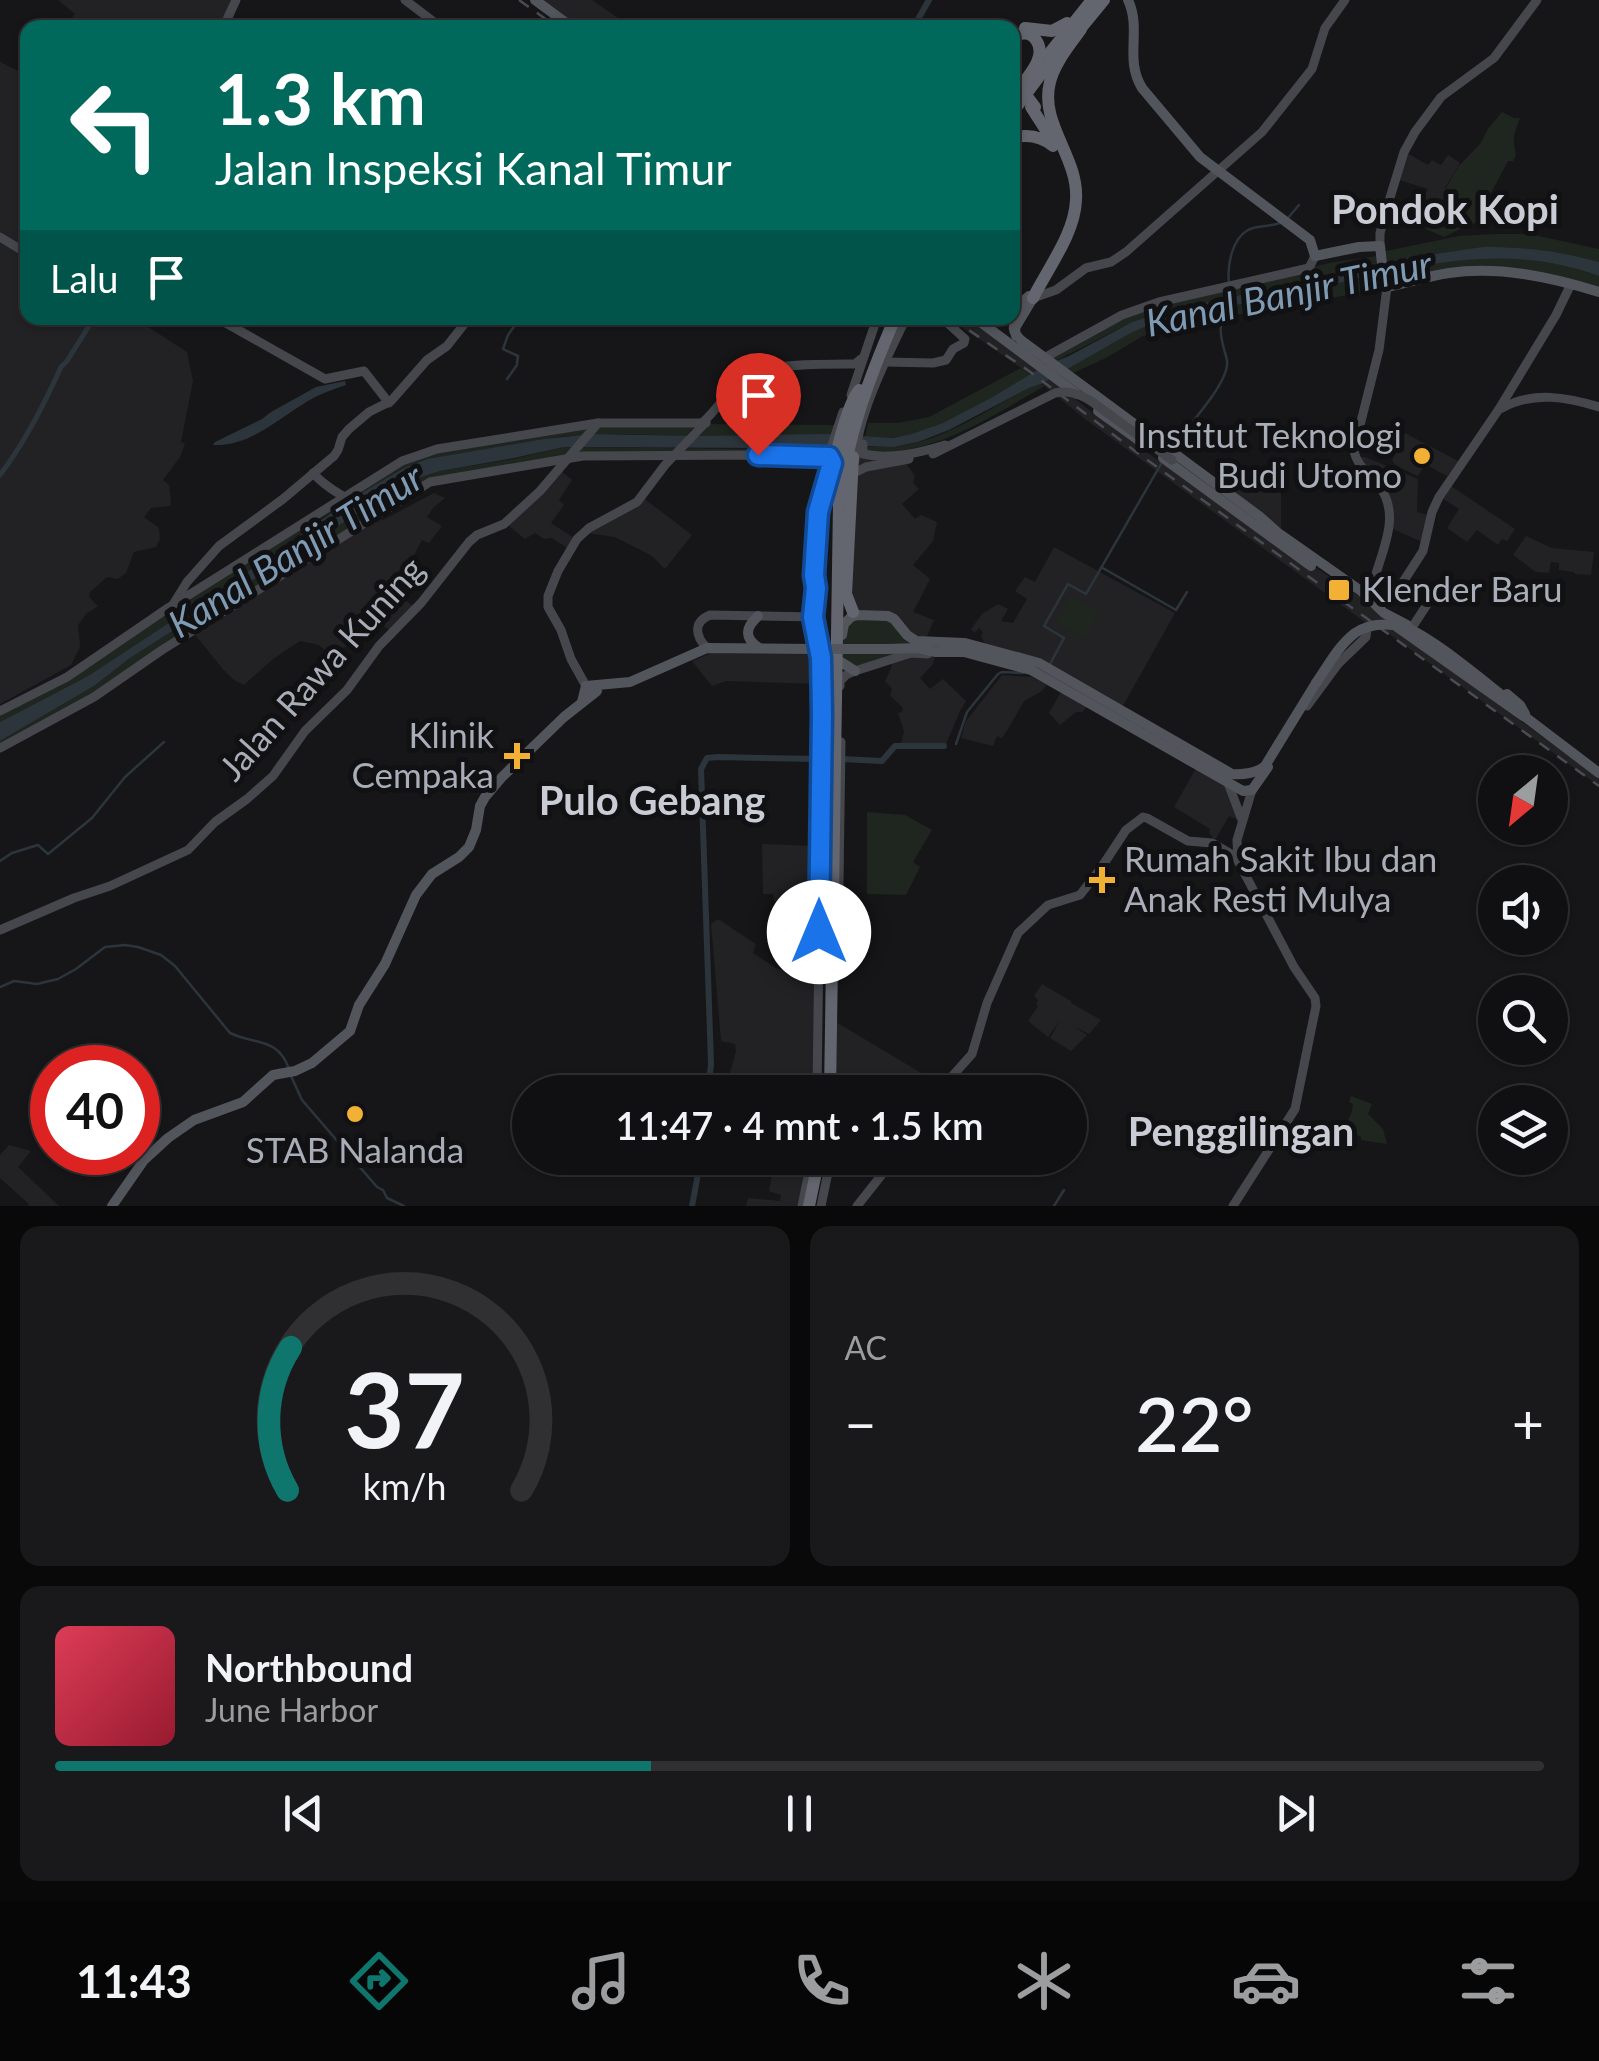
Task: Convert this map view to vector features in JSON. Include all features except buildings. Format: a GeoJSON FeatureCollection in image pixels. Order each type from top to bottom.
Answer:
{"type":"FeatureCollection","features":[{"type":"Feature","properties":{"kind":"highway"},"geometry":{"type":"LineString","coordinates":[[1020,28],[1058,30],[1092,0]]}},
{"type":"Feature","properties":{"kind":"highway"},"geometry":{"type":"LineString","coordinates":[[1020,90],[1092,0]]}},
{"type":"Feature","properties":{"kind":"highway"},"geometry":{"type":"LineString","coordinates":[[1020,102],[1059,50],[1104,0]]}},
{"type":"Feature","properties":{"kind":"highway"},"geometry":{"type":"LineString","coordinates":[[1024,300],[1059,239],[1072,203],[1070,175],[1050,118],[1048,97],[1055,70],[1081,28]]}},
{"type":"Feature","properties":{"kind":"highway"},"geometry":{"type":"LineString","coordinates":[[1020,33],[1030,34],[1040,48],[1038,61],[1020,86]]}},
{"type":"Feature","properties":{"kind":"highway"},"geometry":{"type":"LineString","coordinates":[[1020,90],[1066,160]]}},
{"type":"Feature","properties":{"kind":"highway"},"geometry":{"type":"LineString","coordinates":[[1020,136],[1048,142],[1066,160]]}},
{"type":"Feature","properties":{"kind":"highway"},"geometry":{"type":"LineString","coordinates":[[816,591],[824,514],[855,424],[862,366],[888,325]]}},
{"type":"Feature","properties":{"kind":"highway"},"geometry":{"type":"LineString","coordinates":[[855,424],[859,390],[889,325]]}},
{"type":"Feature","properties":{"kind":"highway"},"geometry":{"type":"LineString","coordinates":[[844,455],[846,594],[855,614]]}},
{"type":"Feature","properties":{"kind":"highway"},"geometry":{"type":"LineString","coordinates":[[826,1075],[831,530],[844,455]]}},
{"type":"Feature","properties":{"kind":"highway"},"geometry":{"type":"LineString","coordinates":[[812,1206],[818,1175]]}},
{"type":"Feature","properties":{"kind":"main road"},"geometry":{"type":"LineString","coordinates":[[533,0],[560,20]]}},
{"type":"Feature","properties":{"kind":"main road"},"geometry":{"type":"LineString","coordinates":[[1128,0],[1135,34],[1135,76],[1200,158],[1311,241],[1315,256],[1379,250],[1386,288],[1452,274],[1488,272],[1537,276],[1599,294]]}},
{"type":"Feature","properties":{"kind":"main road"},"geometry":{"type":"LineString","coordinates":[[993,325],[1044,361]]}},
{"type":"Feature","properties":{"kind":"main road"},"geometry":{"type":"LineString","coordinates":[[1016,325],[1016,336],[1064,378],[1229,501],[1370,598],[1375,606],[1599,770]]}},
{"type":"Feature","properties":{"kind":"main road"},"geometry":{"type":"LineString","coordinates":[[1159,449],[1186,463],[1320,573],[1418,634]]}},
{"type":"Feature","properties":{"kind":"main road"},"geometry":{"type":"LineString","coordinates":[[1336,576],[1348,578],[1366,590],[1373,585]]}},
{"type":"Feature","properties":{"kind":"main road"},"geometry":{"type":"LineString","coordinates":[[1370,598],[1373,585]]}},
{"type":"Feature","properties":{"kind":"main road"},"geometry":{"type":"LineString","coordinates":[[840,682],[843,626],[855,614],[888,616],[916,641],[965,643],[1039,663],[1232,774],[1257,770],[1267,763],[1342,646],[1356,632],[1380,624],[1402,626],[1423,637],[1524,715]]}},
{"type":"Feature","properties":{"kind":"main road"},"geometry":{"type":"LineString","coordinates":[[758,616],[747,634],[760,649]]}},
{"type":"Feature","properties":{"kind":"main road"},"geometry":{"type":"LineString","coordinates":[[888,649],[899,640],[900,627]]}},
{"type":"Feature","properties":{"kind":"main road"},"geometry":{"type":"LineString","coordinates":[[689,657],[708,646]]}},
{"type":"Feature","properties":{"kind":"main road"},"geometry":{"type":"LineString","coordinates":[[112,1206],[144,1160],[168,1138],[194,1120],[240,1104],[271,1076],[320,1058],[352,1028],[359,1006],[385,964],[418,890],[438,869],[469,847],[480,806],[488,793],[588,693],[638,681],[708,646],[818,654],[918,648],[964,652],[1036,672],[1243,791],[1252,790],[1305,704]]}},
{"type":"Feature","properties":{"kind":"main road"},"geometry":{"type":"LineString","coordinates":[[841,662],[855,671]]}},
{"type":"Feature","properties":{"kind":"street"},"geometry":{"type":"LineString","coordinates":[[405,0],[431,20]]}},
{"type":"Feature","properties":{"kind":"street"},"geometry":{"type":"LineString","coordinates":[[1024,300],[1053,292],[1086,268],[1118,258],[1262,132],[1314,64],[1324,28],[1345,0]]}},
{"type":"Feature","properties":{"kind":"street"},"geometry":{"type":"LineString","coordinates":[[1379,250],[1396,176],[1415,132],[1446,93],[1496,56],[1537,0]]}},
{"type":"Feature","properties":{"kind":"street"},"geometry":{"type":"LineString","coordinates":[[1044,361],[1122,316],[1159,302],[1309,268],[1315,256]]}},
{"type":"Feature","properties":{"kind":"street"},"geometry":{"type":"LineString","coordinates":[[1418,634],[1428,603],[1403,582],[1423,550],[1439,497],[1510,399],[1571,286]]}},
{"type":"Feature","properties":{"kind":"street"},"geometry":{"type":"LineString","coordinates":[[1373,585],[1386,541],[1389,505],[1353,453],[1379,350],[1386,288]]}},
{"type":"Feature","properties":{"kind":"street"},"geometry":{"type":"LineString","coordinates":[[230,325],[324,379],[366,373],[388,403]]}},
{"type":"Feature","properties":{"kind":"street"},"geometry":{"type":"LineString","coordinates":[[173,606],[187,582],[219,546],[283,499],[336,453],[349,429],[369,412],[388,403],[463,325]]}},
{"type":"Feature","properties":{"kind":"street"},"geometry":{"type":"LineString","coordinates":[[855,424],[849,401],[875,325]]}},
{"type":"Feature","properties":{"kind":"street"},"geometry":{"type":"LineString","coordinates":[[855,614],[848,600],[854,473],[844,455],[903,325]]}},
{"type":"Feature","properties":{"kind":"street"},"geometry":{"type":"LineString","coordinates":[[885,362],[938,362],[947,358],[965,339],[950,325]]}},
{"type":"Feature","properties":{"kind":"street"},"geometry":{"type":"LineString","coordinates":[[588,693],[548,607],[550,592],[577,539],[637,502],[752,373],[777,368],[862,366]]}},
{"type":"Feature","properties":{"kind":"street"},"geometry":{"type":"LineString","coordinates":[[854,473],[929,453],[1055,393],[1066,392],[1081,394],[1172,460]]}},
{"type":"Feature","properties":{"kind":"street"},"geometry":{"type":"LineString","coordinates":[[1510,399],[1556,397],[1599,407]]}},
{"type":"Feature","properties":{"kind":"street"},"geometry":{"type":"LineString","coordinates":[[0,711],[67,677],[412,456],[465,444],[595,426],[703,424]]}},
{"type":"Feature","properties":{"kind":"street","name":"Jalan Rawa Kuning"},"geometry":{"type":"LineString","coordinates":[[0,930],[188,850],[215,822],[258,791],[469,542],[504,524],[545,486],[595,426]]}},
{"type":"Feature","properties":{"kind":"street"},"geometry":{"type":"LineString","coordinates":[[0,748],[94,697],[373,514],[430,482],[570,455],[929,453]]}},
{"type":"Feature","properties":{"kind":"street"},"geometry":{"type":"LineString","coordinates":[[313,473],[330,489],[373,514]]}},
{"type":"Feature","properties":{"kind":"street"},"geometry":{"type":"LineString","coordinates":[[816,591],[826,1075]]}},
{"type":"Feature","properties":{"kind":"street"},"geometry":{"type":"LineString","coordinates":[[708,646],[696,634],[699,624],[710,614],[815,617]]}},
{"type":"Feature","properties":{"kind":"street"},"geometry":{"type":"LineString","coordinates":[[1360,628],[1368,629],[1364,639],[1305,704],[1312,684],[1346,636],[1360,628]]}},
{"type":"Feature","properties":{"kind":"street"},"geometry":{"type":"LineString","coordinates":[[827,1075],[840,876],[840,682],[855,671],[911,654],[936,652]]}},
{"type":"Feature","properties":{"kind":"street"},"geometry":{"type":"LineString","coordinates":[[1228,782],[1243,822]]}},
{"type":"Feature","properties":{"kind":"street"},"geometry":{"type":"LineString","coordinates":[[1233,1206],[1296,1109],[1316,1003],[1236,857],[1252,790]]}},
{"type":"Feature","properties":{"kind":"street"},"geometry":{"type":"LineString","coordinates":[[954,1075],[972,1056],[987,1003],[1018,933],[1048,905],[1080,894],[1134,823],[1144,817],[1191,842],[1212,843],[1236,857]]}},
{"type":"Feature","properties":{"kind":"street"},"geometry":{"type":"LineString","coordinates":[[857,1206],[882,1175]]}},
{"type":"Feature","properties":{"kind":"shaded area"},"geometry":{"type":"Polygon","coordinates":[[[58,0],[232,0],[223,20],[70,20],[75,14],[58,0]]]}},
{"type":"Feature","properties":{"kind":"shaded area"},"geometry":{"type":"Polygon","coordinates":[[[535,0],[592,0],[621,20],[563,20],[535,0]]]}},
{"type":"Feature","properties":{"kind":"shaded area"},"geometry":{"type":"Polygon","coordinates":[[[0,62],[20,72],[20,325],[145,325],[187,352],[193,381],[181,442],[185,444],[163,480],[169,485],[170,506],[151,508],[144,517],[159,528],[156,547],[134,552],[126,573],[118,579],[107,577],[90,592],[89,597],[98,606],[78,625],[80,647],[71,665],[0,704],[0,62]]]}},
{"type":"Feature","properties":{"kind":"shaded area"},"geometry":{"type":"Polygon","coordinates":[[[1502,112],[1520,118],[1514,136],[1516,155],[1508,161],[1491,193],[1486,221],[1444,237],[1426,229],[1431,217],[1412,210],[1416,201],[1439,207],[1458,167],[1502,112]]]}},
{"type":"Feature","properties":{"kind":"shaded area"},"geometry":{"type":"Polygon","coordinates":[[[1405,152],[1428,165],[1432,160],[1441,165],[1448,155],[1460,163],[1446,186],[1440,210],[1421,202],[1428,189],[1396,179],[1405,152]]]}},
{"type":"Feature","properties":{"kind":"shaded area"},"geometry":{"type":"Polygon","coordinates":[[[1529,234],[1599,249],[1599,292],[1537,276],[1469,274],[1389,287],[1381,252],[1459,236],[1529,234]]]}},
{"type":"Feature","properties":{"kind":"shaded area"},"geometry":{"type":"Polygon","coordinates":[[[1377,256],[1379,264],[1160,313],[1132,322],[1052,363],[1044,358],[1122,316],[1329,263],[1377,256]]]}},
{"type":"Feature","properties":{"kind":"shaded area"},"geometry":{"type":"Polygon","coordinates":[[[1381,274],[1385,289],[1179,326],[1143,336],[1106,358],[1053,382],[1049,379],[1156,322],[1381,274]]]}},
{"type":"Feature","properties":{"kind":"shaded area"},"geometry":{"type":"Polygon","coordinates":[[[959,325],[979,325],[1114,429],[1368,602],[1402,630],[1400,633],[1567,755],[1556,755],[1381,628],[1375,629],[1362,620],[959,325]]]}},
{"type":"Feature","properties":{"kind":"shaded area"},"geometry":{"type":"Polygon","coordinates":[[[1021,368],[1031,375],[950,421],[898,437],[865,437],[868,423],[929,417],[1021,368]]]}},
{"type":"Feature","properties":{"kind":"shaded area"},"geometry":{"type":"Polygon","coordinates":[[[1041,384],[1045,386],[938,441],[891,452],[865,453],[862,447],[903,445],[931,438],[1041,384]]]}},
{"type":"Feature","properties":{"kind":"shaded area"},"geometry":{"type":"Polygon","coordinates":[[[697,424],[686,436],[565,436],[427,459],[404,468],[316,522],[88,676],[0,722],[0,711],[67,677],[412,457],[564,427],[697,424]]]}},
{"type":"Feature","properties":{"kind":"shaded area"},"geometry":{"type":"Polygon","coordinates":[[[707,424],[837,425],[835,435],[696,436],[707,424]]]}},
{"type":"Feature","properties":{"kind":"shaded area","name":"Institut Teknologi Budi Utomo"},"geometry":{"type":"Polygon","coordinates":[[[1405,433],[1458,461],[1447,476],[1425,464],[1418,476],[1396,466],[1392,460],[1405,433]]]}},
{"type":"Feature","properties":{"kind":"shaded area"},"geometry":{"type":"Polygon","coordinates":[[[832,445],[829,456],[568,457],[430,482],[111,686],[0,748],[0,741],[94,686],[130,658],[409,481],[440,471],[564,447],[772,449],[832,445]]]}},
{"type":"Feature","properties":{"kind":"shaded area"},"geometry":{"type":"Polygon","coordinates":[[[900,455],[919,489],[902,504],[915,519],[921,515],[937,522],[933,541],[913,565],[930,579],[913,612],[934,620],[925,641],[854,612],[848,570],[856,456],[900,455]]]}},
{"type":"Feature","properties":{"kind":"shaded area"},"geometry":{"type":"Polygon","coordinates":[[[1357,457],[1418,479],[1417,512],[1428,515],[1422,542],[1386,526],[1387,498],[1357,457]]]}},
{"type":"Feature","properties":{"kind":"shaded area"},"geometry":{"type":"Polygon","coordinates":[[[560,470],[572,480],[559,500],[564,505],[551,523],[574,538],[567,548],[535,533],[525,539],[504,522],[560,470]]]}},
{"type":"Feature","properties":{"kind":"shaded area"},"geometry":{"type":"Polygon","coordinates":[[[1232,475],[1281,487],[1281,529],[1233,497],[1232,475]]]}},
{"type":"Feature","properties":{"kind":"shaded area"},"geometry":{"type":"Polygon","coordinates":[[[1448,484],[1515,529],[1507,541],[1502,539],[1498,545],[1477,530],[1467,542],[1447,528],[1459,509],[1440,497],[1448,484]]]}},
{"type":"Feature","properties":{"kind":"shaded area"},"geometry":{"type":"Polygon","coordinates":[[[434,493],[445,498],[427,517],[442,526],[429,543],[422,540],[394,592],[416,608],[392,631],[377,622],[367,634],[331,655],[319,645],[300,641],[244,685],[222,668],[193,632],[375,516],[383,520],[434,493]]]}},
{"type":"Feature","properties":{"kind":"shaded area"},"geometry":{"type":"Polygon","coordinates":[[[642,497],[692,535],[665,569],[652,556],[615,537],[585,533],[642,497]]]}},
{"type":"Feature","properties":{"kind":"shaded area"},"geometry":{"type":"Polygon","coordinates":[[[1526,536],[1552,548],[1594,552],[1591,575],[1559,570],[1559,563],[1551,562],[1549,573],[1536,572],[1513,555],[1526,536]]]}},
{"type":"Feature","properties":{"kind":"shaded area"},"geometry":{"type":"Polygon","coordinates":[[[1054,547],[1175,613],[1115,720],[1088,704],[1083,712],[1076,712],[1060,725],[1049,713],[1062,690],[1037,674],[982,657],[983,632],[979,628],[974,633],[971,629],[982,614],[998,604],[1008,609],[1001,621],[1013,623],[1027,599],[1015,591],[1025,577],[1035,582],[1054,547]]]}},
{"type":"Feature","properties":{"kind":"shaded area"},"geometry":{"type":"Polygon","coordinates":[[[1071,596],[1099,613],[1084,639],[1055,623],[1071,596]]]}},
{"type":"Feature","properties":{"kind":"shaded area"},"geometry":{"type":"Polygon","coordinates":[[[886,616],[907,635],[1044,666],[1041,672],[970,652],[905,650],[855,671],[841,662],[847,620],[886,616]]]}},
{"type":"Feature","properties":{"kind":"shaded area"},"geometry":{"type":"Polygon","coordinates":[[[717,651],[818,652],[821,684],[726,681],[712,686],[692,661],[717,651]]]}},
{"type":"Feature","properties":{"kind":"shaded area"},"geometry":{"type":"Polygon","coordinates":[[[936,652],[933,664],[920,678],[930,689],[943,679],[966,701],[946,744],[901,744],[904,731],[898,713],[903,708],[890,695],[892,689],[885,681],[893,658],[936,652]]]}},
{"type":"Feature","properties":{"kind":"shaded area"},"geometry":{"type":"Polygon","coordinates":[[[1002,675],[1032,677],[1047,685],[1024,701],[993,746],[961,738],[966,721],[1002,675]]]}},
{"type":"Feature","properties":{"kind":"shaded area"},"geometry":{"type":"Polygon","coordinates":[[[1568,755],[1599,778],[1599,786],[1568,764],[1568,755]]]}},
{"type":"Feature","properties":{"kind":"shaded area"},"geometry":{"type":"Polygon","coordinates":[[[1198,765],[1228,782],[1243,822],[1229,816],[1215,840],[1210,829],[1174,807],[1198,765]]]}},
{"type":"Feature","properties":{"kind":"shaded area"},"geometry":{"type":"Polygon","coordinates":[[[867,812],[905,815],[932,830],[913,862],[920,867],[906,895],[867,894],[867,812]]]}},
{"type":"Feature","properties":{"kind":"shaded area"},"geometry":{"type":"Polygon","coordinates":[[[762,844],[817,846],[816,901],[774,901],[773,894],[763,894],[762,844]]]}},
{"type":"Feature","properties":{"kind":"shaded area"},"geometry":{"type":"Polygon","coordinates":[[[718,919],[756,944],[753,953],[776,968],[816,980],[819,1075],[729,1075],[736,1051],[735,1044],[721,1041],[711,924],[718,919]]]}},
{"type":"Feature","properties":{"kind":"shaded area"},"geometry":{"type":"Polygon","coordinates":[[[1042,984],[1101,1020],[1089,1034],[1073,1026],[1087,1035],[1071,1051],[1050,1038],[1060,1020],[1048,1037],[1028,1021],[1038,1006],[1034,996],[1042,984]]]}},
{"type":"Feature","properties":{"kind":"shaded area"},"geometry":{"type":"Polygon","coordinates":[[[836,1022],[923,1074],[922,1075],[834,1075],[836,1022]]]}},
{"type":"Feature","properties":{"kind":"shaded area"},"geometry":{"type":"Polygon","coordinates":[[[1351,1096],[1372,1104],[1368,1114],[1383,1129],[1387,1144],[1361,1140],[1343,1129],[1351,1114],[1351,1096]]]}},
{"type":"Feature","properties":{"kind":"shaded area"},"geometry":{"type":"Polygon","coordinates":[[[9,1145],[30,1151],[18,1167],[59,1206],[28,1206],[0,1178],[0,1155],[9,1145]]]}},
{"type":"Feature","properties":{"kind":"shaded area"},"geometry":{"type":"Polygon","coordinates":[[[772,1175],[811,1175],[804,1206],[746,1206],[748,1198],[780,1201],[781,1195],[769,1191],[772,1175]]]}},
{"type":"Feature","properties":{"kind":"water","name":"Kanal Banjir Timur"},"geometry":{"type":"Polygon","coordinates":[[[1483,247],[1541,250],[1584,258],[1599,262],[1599,276],[1529,260],[1460,260],[1156,322],[949,430],[893,447],[564,447],[440,471],[409,481],[130,658],[94,686],[0,741],[0,722],[88,676],[350,500],[427,459],[592,434],[826,434],[893,438],[943,423],[1132,322],[1402,259],[1483,247]]]}},
{"type":"Feature","properties":{"kind":"water"},"geometry":{"type":"Polygon","coordinates":[[[345,381],[346,385],[313,398],[251,437],[213,445],[316,387],[345,381]]]}},
{"type":"Feature","properties":{"kind":"waterway"},"geometry":{"type":"LineString","coordinates":[[918,20],[929,0]]}},
{"type":"Feature","properties":{"kind":"waterway"},"geometry":{"type":"LineString","coordinates":[[1287,219],[1299,205]]}},
{"type":"Feature","properties":{"kind":"waterway","name":"Kanal Banjir Timur"},"geometry":{"type":"LineString","coordinates":[[1229,282],[1232,253],[1243,234],[1252,228],[1280,223]]}},
{"type":"Feature","properties":{"kind":"waterway","name":"Kanal Banjir Timur"},"geometry":{"type":"LineString","coordinates":[[1174,445],[1225,374],[1227,361],[1221,330],[1230,304]]}},
{"type":"Feature","properties":{"kind":"waterway"},"geometry":{"type":"LineString","coordinates":[[0,475],[34,423],[61,367],[90,325]]}},
{"type":"Feature","properties":{"kind":"waterway"},"geometry":{"type":"LineString","coordinates":[[515,325],[503,349],[518,356],[517,363]]}},
{"type":"Feature","properties":{"kind":"waterway"},"geometry":{"type":"LineString","coordinates":[[507,379],[517,365]]}},
{"type":"Feature","properties":{"kind":"waterway"},"geometry":{"type":"LineString","coordinates":[[1050,664],[1064,638],[1044,626],[1068,584],[1086,594],[1161,464]]}},
{"type":"Feature","properties":{"kind":"waterway"},"geometry":{"type":"LineString","coordinates":[[1101,567],[1176,610],[1187,592]]}},
{"type":"Feature","properties":{"kind":"waterway"},"geometry":{"type":"LineString","coordinates":[[956,744],[967,712],[998,674],[1023,673]]}},
{"type":"Feature","properties":{"kind":"waterway"},"geometry":{"type":"LineString","coordinates":[[0,861],[38,845],[48,854],[92,818],[125,777],[164,742]]}},
{"type":"Feature","properties":{"kind":"waterway"},"geometry":{"type":"LineString","coordinates":[[842,759],[882,761],[895,746],[944,746]]}},
{"type":"Feature","properties":{"kind":"waterway"},"geometry":{"type":"LineString","coordinates":[[710,1075],[701,769],[707,758],[718,757],[818,759]]}},
{"type":"Feature","properties":{"kind":"waterway"},"geometry":{"type":"LineString","coordinates":[[0,987],[14,981],[37,984],[58,979],[105,947],[138,947],[161,955],[175,966],[230,1033],[272,1047],[289,1069]]}},
{"type":"Feature","properties":{"kind":"waterway"},"geometry":{"type":"LineString","coordinates":[[291,1076],[302,1100],[377,1187],[387,1198],[404,1206]]}},
{"type":"Feature","properties":{"kind":"waterway"},"geometry":{"type":"LineString","coordinates":[[692,1206],[698,1175]]}},
{"type":"Feature","properties":{"kind":"waterway"},"geometry":{"type":"LineString","coordinates":[[1054,1206],[1064,1190]]}},
{"type":"Feature","properties":{"kind":"railway"},"geometry":{"type":"LineString","coordinates":[[519,0],[547,20]]}},
{"type":"Feature","properties":{"kind":"railway"},"geometry":{"type":"LineString","coordinates":[[961,325],[1599,786]]}},
{"type":"Feature","properties":{"kind":"place","name":"Institut Teknologi Budi Utomo"},"geometry":{"type":"Point","coordinates":[1422,456]}},
{"type":"Feature","properties":{"kind":"place","name":"Klender Baru"},"geometry":{"type":"Point","coordinates":[1339,590]}},
{"type":"Feature","properties":{"kind":"place","name":"Klinik Cempaka"},"geometry":{"type":"Point","coordinates":[517,756]}},
{"type":"Feature","properties":{"kind":"place","name":"Rumah Sakit Ibu dan Anak Resti Mulya"},"geometry":{"type":"Point","coordinates":[1102,880]}},
{"type":"Feature","properties":{"kind":"place","name":"STAB Nalanda"},"geometry":{"type":"Point","coordinates":[355,1114]}},
{"type":"Feature","properties":{"kind":"district","name":"Pondok Kopi"},"geometry":{"type":"Point","coordinates":[1445,210]}},
{"type":"Feature","properties":{"kind":"district","name":"Pulo Gebang"},"geometry":{"type":"Point","coordinates":[652,801]}},
{"type":"Feature","properties":{"kind":"district","name":"Penggilingan"},"geometry":{"type":"Point","coordinates":[1241,1132]}},
{"type":"Feature","properties":{"kind":"route"},"geometry":{"type":"LineString","coordinates":[[758,455],[829,457],[832,463],[815,535],[813,617],[821,658],[822,714],[819,932]]}}]}
